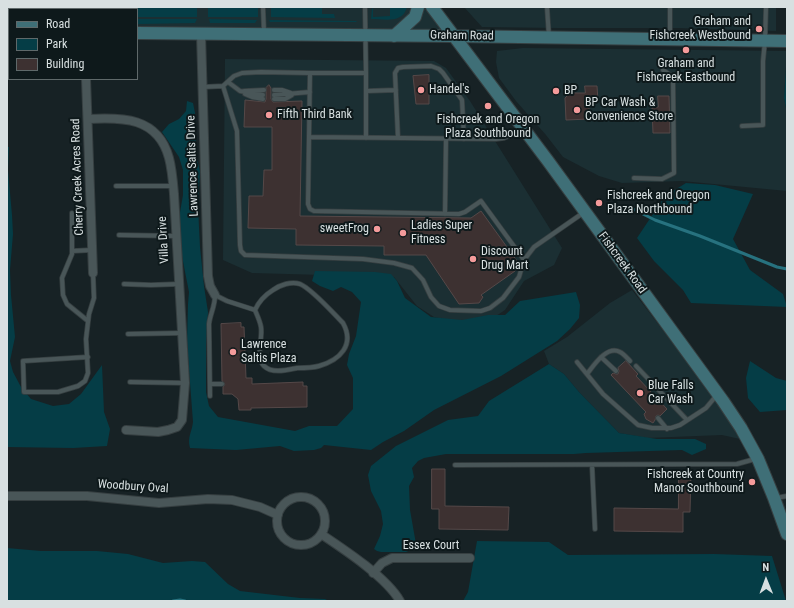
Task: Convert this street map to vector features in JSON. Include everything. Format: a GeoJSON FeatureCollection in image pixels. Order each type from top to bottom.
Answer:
{"type":"FeatureCollection","features":[{"type":"Feature","properties":{"kind":"main road"},"geometry":{"type":"LineString","coordinates":[[394,36],[415,17],[418,7]]}},
{"type":"Feature","properties":{"kind":"main road","name":"Fishcreek Road"},"geometry":{"type":"LineString","coordinates":[[432,7],[585,212],[718,394],[741,428],[758,459],[787,534]]}},
{"type":"Feature","properties":{"kind":"main road","name":"Graham Road"},"geometry":{"type":"LineString","coordinates":[[138,33],[787,41]]}},
{"type":"Feature","properties":{"kind":"street","name":"Lawrence Saltis Drive"},"geometry":{"type":"LineString","coordinates":[[201,34],[208,276],[210,286],[215,295]]}},
{"type":"Feature","properties":{"kind":"street","name":"Cherry Creek Acres Road"},"geometry":{"type":"LineString","coordinates":[[86,80],[93,274]]}},
{"type":"Feature","properties":{"kind":"street","name":"Villa Drive"},"geometry":{"type":"LineString","coordinates":[[88,119],[123,118],[132,120],[146,127],[155,134],[168,156],[173,186],[185,383],[182,420],[176,427],[163,431],[126,430]]}},
{"type":"Feature","properties":{"kind":"street","name":"Woodbury Oval"},"geometry":{"type":"LineString","coordinates":[[7,496],[87,496],[159,503],[208,499],[232,500],[260,507],[278,515]]}},
{"type":"Feature","properties":{"kind":"street"},"geometry":{"type":"LineString","coordinates":[[302,496],[310,498],[317,503],[323,512],[325,524],[322,534],[316,540],[306,545],[290,543],[280,534],[277,523],[278,515],[279,510],[291,499],[302,496]]}},
{"type":"Feature","properties":{"kind":"street"},"geometry":{"type":"LineString","coordinates":[[322,534],[373,573],[395,593],[400,601]]}},
{"type":"Feature","properties":{"kind":"street","name":"Essex Court"},"geometry":{"type":"LineString","coordinates":[[373,573],[382,563],[392,558],[470,558]]}},
{"type":"Feature","properties":{"kind":"lane"},"geometry":{"type":"LineString","coordinates":[[263,7],[264,34]]}},
{"type":"Feature","properties":{"kind":"lane"},"geometry":{"type":"LineString","coordinates":[[365,7],[367,91],[366,138]]}},
{"type":"Feature","properties":{"kind":"lane"},"geometry":{"type":"LineString","coordinates":[[547,7],[549,37]]}},
{"type":"Feature","properties":{"kind":"lane"},"geometry":{"type":"LineString","coordinates":[[670,7],[670,40]]}},
{"type":"Feature","properties":{"kind":"lane"},"geometry":{"type":"LineString","coordinates":[[742,126],[764,125],[763,61],[766,7]]}},
{"type":"Feature","properties":{"kind":"lane"},"geometry":{"type":"LineString","coordinates":[[398,138],[395,73],[398,68],[403,67],[430,66],[439,69],[462,100],[464,139]]}},
{"type":"Feature","properties":{"kind":"lane"},"geometry":{"type":"LineString","coordinates":[[634,178],[662,179],[674,173],[673,77],[663,70]]}},
{"type":"Feature","properties":{"kind":"lane"},"geometry":{"type":"LineString","coordinates":[[202,88],[223,86],[234,76],[242,73],[366,73]]}},
{"type":"Feature","properties":{"kind":"lane"},"geometry":{"type":"LineString","coordinates":[[310,73],[308,204],[310,209],[314,211],[459,214],[465,212],[481,201],[524,260]]}},
{"type":"Feature","properties":{"kind":"lane"},"geometry":{"type":"LineString","coordinates":[[228,82],[240,91],[252,97],[263,95],[240,91]]}},
{"type":"Feature","properties":{"kind":"lane"},"geometry":{"type":"LineString","coordinates":[[223,86],[237,131],[240,245],[241,251],[245,255],[363,259],[394,263],[412,268],[423,280],[431,297],[439,306],[450,310],[481,311],[490,308],[503,298],[519,277],[524,260],[534,247],[585,212]]}},
{"type":"Feature","properties":{"kind":"lane"},"geometry":{"type":"LineString","coordinates":[[367,91],[396,90]]}},
{"type":"Feature","properties":{"kind":"lane"},"geometry":{"type":"LineString","coordinates":[[274,95],[310,92]]}},
{"type":"Feature","properties":{"kind":"lane"},"geometry":{"type":"LineString","coordinates":[[309,137],[464,139],[504,138],[524,129]]}},
{"type":"Feature","properties":{"kind":"lane"},"geometry":{"type":"LineString","coordinates":[[445,214],[446,138]]}},
{"type":"Feature","properties":{"kind":"lane"},"geometry":{"type":"LineString","coordinates":[[116,186],[173,186]]}},
{"type":"Feature","properties":{"kind":"lane"},"geometry":{"type":"LineString","coordinates":[[72,212],[72,254],[62,278],[63,295],[67,304],[88,321]]}},
{"type":"Feature","properties":{"kind":"lane"},"geometry":{"type":"LineString","coordinates":[[119,235],[176,236]]}},
{"type":"Feature","properties":{"kind":"lane"},"geometry":{"type":"LineString","coordinates":[[72,251],[92,250]]}},
{"type":"Feature","properties":{"kind":"lane"},"geometry":{"type":"LineString","coordinates":[[88,357],[23,361],[24,392],[58,392],[78,386],[85,381],[88,372],[88,357],[86,339],[89,314],[94,298],[93,274]]}},
{"type":"Feature","properties":{"kind":"lane"},"geometry":{"type":"LineString","coordinates":[[210,396],[209,324],[215,304],[215,295],[227,301],[254,310],[261,327],[260,360],[264,366],[269,369],[278,371],[320,366],[338,356],[346,348],[348,339],[344,323],[306,288],[299,284],[289,283],[277,287],[258,303],[254,310]]}},
{"type":"Feature","properties":{"kind":"lane"},"geometry":{"type":"LineString","coordinates":[[124,284],[179,284]]}},
{"type":"Feature","properties":{"kind":"lane"},"geometry":{"type":"LineString","coordinates":[[128,334],[182,333]]}},
{"type":"Feature","properties":{"kind":"lane"},"geometry":{"type":"LineString","coordinates":[[587,374],[606,353],[614,351],[620,352],[630,361]]}},
{"type":"Feature","properties":{"kind":"lane"},"geometry":{"type":"LineString","coordinates":[[601,357],[616,371]]}},
{"type":"Feature","properties":{"kind":"lane"},"geometry":{"type":"LineString","coordinates":[[577,362],[603,394],[638,425],[652,428],[667,428],[680,425],[706,408],[718,394]]}},
{"type":"Feature","properties":{"kind":"lane"},"geometry":{"type":"LineString","coordinates":[[636,366],[687,420]]}},
{"type":"Feature","properties":{"kind":"lane"},"geometry":{"type":"LineString","coordinates":[[130,382],[185,383]]}},
{"type":"Feature","properties":{"kind":"lane"},"geometry":{"type":"LineString","coordinates":[[210,384],[222,384]]}},
{"type":"Feature","properties":{"kind":"lane"},"geometry":{"type":"LineString","coordinates":[[658,418],[667,428]]}},
{"type":"Feature","properties":{"kind":"lane"},"geometry":{"type":"LineString","coordinates":[[455,464],[737,464],[758,459]]}},
{"type":"Feature","properties":{"kind":"lane"},"geometry":{"type":"LineString","coordinates":[[592,465],[595,529]]}},
{"type":"Feature","properties":{"kind":"lane"},"geometry":{"type":"LineString","coordinates":[[774,498],[787,496]]}},
{"type":"Feature","properties":{"kind":"shaded area"},"geometry":{"type":"Polygon","coordinates":[[[432,7],[453,36],[138,33],[138,8],[119,8],[432,7]]]}},
{"type":"Feature","properties":{"kind":"shaded area"},"geometry":{"type":"Polygon","coordinates":[[[464,7],[776,7],[776,31],[677,28],[482,27],[464,7]]]}},
{"type":"Feature","properties":{"kind":"shaded area"},"geometry":{"type":"Polygon","coordinates":[[[523,48],[787,51],[784,98],[787,113],[787,191],[682,181],[622,183],[599,176],[563,157],[516,101],[499,78],[496,62],[497,51],[523,48]]]}},
{"type":"Feature","properties":{"kind":"shaded area"},"geometry":{"type":"Polygon","coordinates":[[[225,59],[434,61],[446,68],[470,101],[562,248],[554,265],[524,281],[505,310],[487,322],[464,324],[434,317],[417,306],[394,277],[252,273],[223,260],[225,59]]]}},
{"type":"Feature","properties":{"kind":"shaded area"},"geometry":{"type":"Polygon","coordinates":[[[632,290],[710,391],[740,439],[722,435],[647,438],[619,433],[579,392],[564,374],[549,364],[544,351],[567,337],[610,303],[632,290]]]}},
{"type":"Feature","properties":{"kind":"green space"},"geometry":{"type":"Polygon","coordinates":[[[7,7],[74,7],[8,8],[7,16],[7,7]]]}},
{"type":"Feature","properties":{"kind":"green space"},"geometry":{"type":"Polygon","coordinates":[[[197,7],[197,17],[138,17],[138,8],[122,8],[197,7]]]}},
{"type":"Feature","properties":{"kind":"green space"},"geometry":{"type":"Polygon","coordinates":[[[208,7],[258,7],[258,17],[208,17],[208,7]]]}},
{"type":"Feature","properties":{"kind":"green space"},"geometry":{"type":"Polygon","coordinates":[[[271,7],[322,7],[322,14],[334,14],[335,18],[271,17],[271,7]]]}},
{"type":"Feature","properties":{"kind":"green space"},"geometry":{"type":"Polygon","coordinates":[[[390,7],[407,7],[402,16],[397,18],[387,20],[371,19],[372,8],[373,17],[390,16],[390,7]]]}},
{"type":"Feature","properties":{"kind":"green space"},"geometry":{"type":"Polygon","coordinates":[[[138,19],[197,19],[195,23],[138,24],[138,19]]]}},
{"type":"Feature","properties":{"kind":"green space"},"geometry":{"type":"Polygon","coordinates":[[[209,19],[257,20],[255,23],[210,23],[209,19]]]}},
{"type":"Feature","properties":{"kind":"green space"},"geometry":{"type":"Polygon","coordinates":[[[269,20],[357,21],[270,22],[269,20]]]}},
{"type":"Feature","properties":{"kind":"green space"},"geometry":{"type":"Polygon","coordinates":[[[787,68],[787,113],[784,98],[787,68]]]}},
{"type":"Feature","properties":{"kind":"green space"},"geometry":{"type":"Polygon","coordinates":[[[187,101],[193,103],[195,113],[196,155],[200,171],[198,207],[200,247],[208,312],[206,392],[209,406],[218,417],[295,431],[309,426],[337,426],[353,409],[353,378],[347,365],[349,354],[356,336],[361,302],[352,292],[341,287],[333,291],[312,281],[315,271],[375,272],[391,274],[397,281],[405,298],[431,317],[462,320],[488,315],[505,315],[520,301],[576,292],[580,305],[579,318],[557,341],[501,376],[434,410],[404,431],[371,450],[324,445],[321,448],[314,450],[294,451],[280,446],[236,450],[190,448],[189,438],[193,422],[187,343],[189,292],[179,241],[179,218],[183,195],[183,170],[179,157],[162,132],[169,124],[179,119],[186,111],[187,101]]]}},
{"type":"Feature","properties":{"kind":"green space"},"geometry":{"type":"Polygon","coordinates":[[[7,147],[9,147],[8,170],[13,234],[10,270],[15,337],[10,361],[13,372],[21,387],[31,399],[53,406],[69,404],[81,394],[102,365],[104,412],[110,429],[107,446],[73,448],[7,447],[7,147]]]}},
{"type":"Feature","properties":{"kind":"green space"},"geometry":{"type":"Polygon","coordinates":[[[686,183],[715,185],[753,194],[733,239],[750,270],[783,294],[787,307],[691,303],[683,290],[654,261],[637,238],[665,196],[686,183]]]}},
{"type":"Feature","properties":{"kind":"green space"},"geometry":{"type":"Polygon","coordinates":[[[750,361],[776,378],[787,381],[787,410],[760,412],[748,398],[746,378],[750,361]]]}},
{"type":"Feature","properties":{"kind":"green space"},"geometry":{"type":"Polygon","coordinates":[[[549,364],[564,374],[579,392],[619,433],[657,439],[695,439],[706,444],[706,449],[692,455],[682,450],[574,454],[446,454],[424,458],[418,461],[412,468],[414,477],[409,486],[410,510],[416,544],[413,549],[406,552],[381,552],[374,549],[380,536],[383,524],[381,511],[371,491],[368,475],[371,466],[396,446],[448,420],[478,416],[489,401],[549,364]]]}},
{"type":"Feature","properties":{"kind":"green space"},"geometry":{"type":"Polygon","coordinates":[[[477,541],[549,542],[568,555],[714,554],[772,556],[786,601],[463,601],[468,592],[477,541]]]}},
{"type":"Feature","properties":{"kind":"green space"},"geometry":{"type":"Polygon","coordinates":[[[7,548],[41,551],[97,551],[128,554],[163,563],[192,561],[205,562],[228,584],[240,591],[300,598],[325,599],[329,601],[7,601],[7,548]]]}},
{"type":"Feature","properties":{"kind":"building","name":"Handel's"},"geometry":{"type":"Polygon","coordinates":[[[429,75],[429,104],[416,104],[413,76],[429,75]]]}},
{"type":"Feature","properties":{"kind":"building"},"geometry":{"type":"Polygon","coordinates":[[[269,85],[271,88],[271,99],[273,102],[302,101],[300,216],[471,218],[481,211],[517,261],[515,271],[481,295],[483,297],[479,303],[459,304],[426,255],[384,255],[384,246],[296,245],[296,229],[248,228],[249,196],[263,196],[264,170],[272,170],[272,127],[244,127],[245,100],[265,102],[266,88],[269,85]]]}},
{"type":"Feature","properties":{"kind":"building","name":"BP Car Wash & Convenience Store"},"geometry":{"type":"Polygon","coordinates":[[[585,86],[597,86],[598,101],[589,101],[589,119],[566,120],[565,98],[570,93],[585,93],[585,86]]]}},
{"type":"Feature","properties":{"kind":"building"},"geometry":{"type":"Polygon","coordinates":[[[658,96],[669,96],[670,133],[653,133],[652,108],[658,107],[658,96]]]}},
{"type":"Feature","properties":{"kind":"building","name":"Lawrence Saltis Plaza"},"geometry":{"type":"Polygon","coordinates":[[[241,323],[241,327],[244,327],[246,378],[252,378],[252,384],[303,382],[303,386],[307,386],[307,407],[251,408],[251,410],[239,410],[238,399],[232,394],[223,394],[223,387],[225,384],[222,381],[221,324],[241,323]]]}},
{"type":"Feature","properties":{"kind":"building","name":"Blue Falls Car Wash"},"geometry":{"type":"Polygon","coordinates":[[[626,361],[638,374],[636,376],[667,409],[660,416],[656,416],[653,423],[646,419],[644,414],[646,412],[611,375],[613,373],[618,374],[618,368],[626,361]]]}},
{"type":"Feature","properties":{"kind":"building"},"geometry":{"type":"Polygon","coordinates":[[[432,469],[445,469],[445,506],[509,507],[508,530],[439,529],[439,509],[432,509],[432,469]]]}},
{"type":"Feature","properties":{"kind":"building"},"geometry":{"type":"Polygon","coordinates":[[[679,472],[691,472],[690,512],[683,512],[683,532],[614,531],[614,508],[678,509],[679,472]]]}},
{"type":"Feature","properties":{"kind":"waterway"},"geometry":{"type":"LineString","coordinates":[[631,208],[655,220],[700,236],[777,267],[787,269]]}},
{"type":"Feature","properties":{"kind":"waterway"},"geometry":{"type":"LineString","coordinates":[[173,601],[185,601]]}},
{"type":"Feature","properties":{"kind":"place","name":"Graham and Fishcreek Westbound"},"geometry":{"type":"Point","coordinates":[759,29]}},
{"type":"Feature","properties":{"kind":"place","name":"Graham and Fishcreek Eastbound"},"geometry":{"type":"Point","coordinates":[686,50]}},
{"type":"Feature","properties":{"kind":"place","name":"Handel's"},"geometry":{"type":"Point","coordinates":[421,90]}},
{"type":"Feature","properties":{"kind":"place","name":"BP"},"geometry":{"type":"Point","coordinates":[556,91]}},
{"type":"Feature","properties":{"kind":"place","name":"Fishcreek and Oregon Plaza Southbound"},"geometry":{"type":"Point","coordinates":[488,106]}},
{"type":"Feature","properties":{"kind":"place","name":"BP Car Wash & Convenience Store"},"geometry":{"type":"Point","coordinates":[577,110]}},
{"type":"Feature","properties":{"kind":"place","name":"Fifth Third Bank"},"geometry":{"type":"Point","coordinates":[269,115]}},
{"type":"Feature","properties":{"kind":"place","name":"Fishcreek and Oregon Plaza Northbound"},"geometry":{"type":"Point","coordinates":[599,203]}},
{"type":"Feature","properties":{"kind":"place","name":"sweetFrog"},"geometry":{"type":"Point","coordinates":[377,229]}},
{"type":"Feature","properties":{"kind":"place","name":"Ladies Super Fitness"},"geometry":{"type":"Point","coordinates":[403,233]}},
{"type":"Feature","properties":{"kind":"place","name":"Discount Drug Mart"},"geometry":{"type":"Point","coordinates":[473,259]}},
{"type":"Feature","properties":{"kind":"place","name":"Lawrence Saltis Plaza"},"geometry":{"type":"Point","coordinates":[233,352]}},
{"type":"Feature","properties":{"kind":"place","name":"Blue Falls Car Wash"},"geometry":{"type":"Point","coordinates":[640,393]}},
{"type":"Feature","properties":{"kind":"place","name":"Fishcreek at Country Manor Southbound"},"geometry":{"type":"Point","coordinates":[752,482]}}]}
